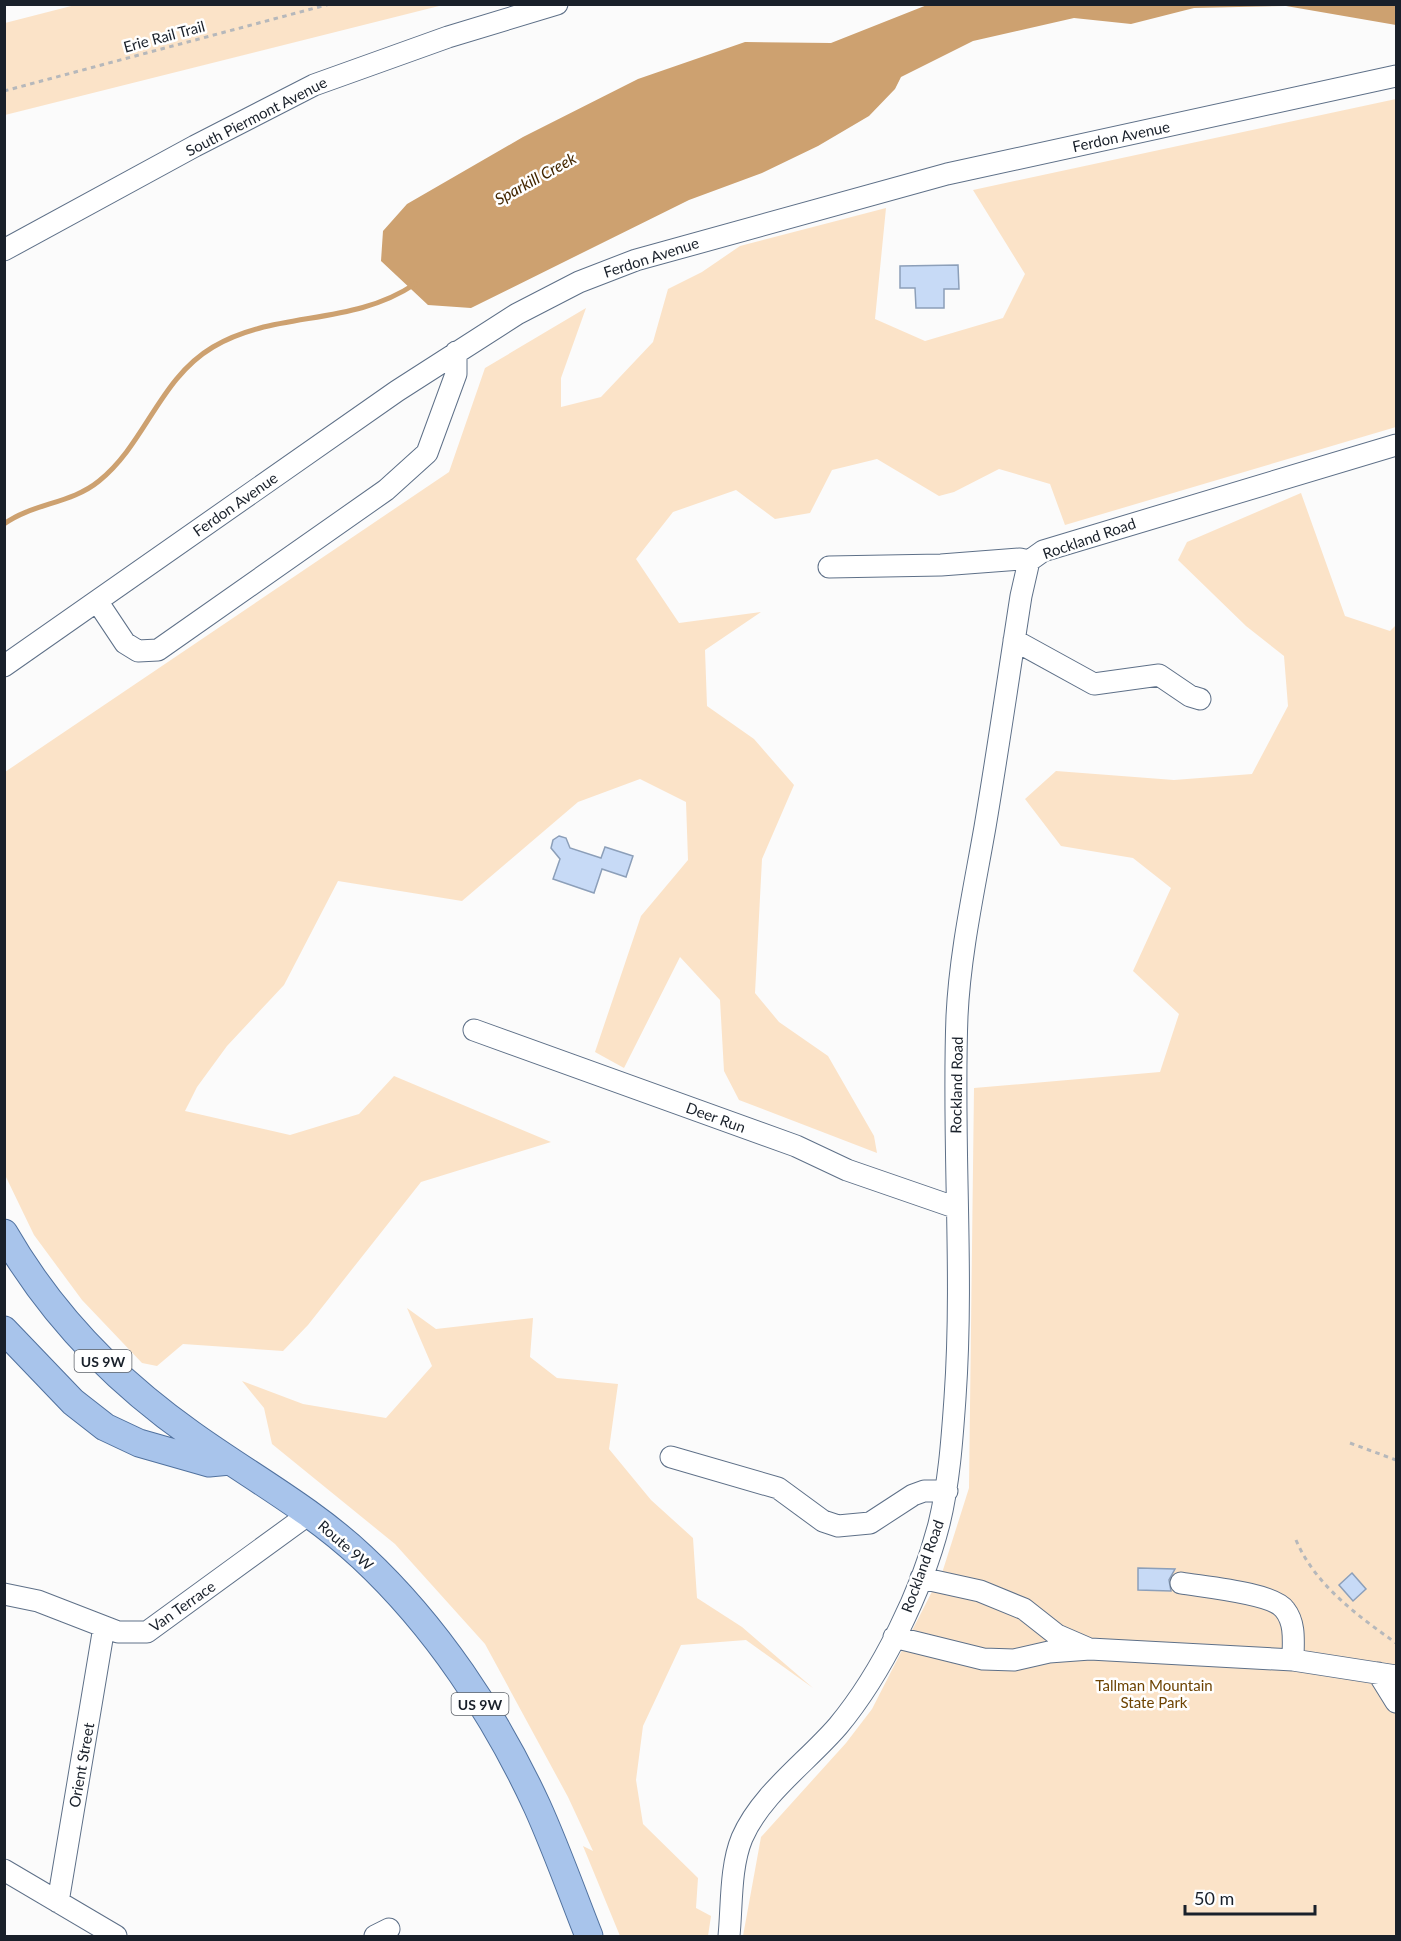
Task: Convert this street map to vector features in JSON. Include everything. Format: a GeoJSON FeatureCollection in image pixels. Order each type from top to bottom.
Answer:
{"type":"FeatureCollection","features":[{"type":"Feature","properties":{"kind":"main road","name":"Route 9W"},"geometry":{"type":"LineString","coordinates":[[4,1233],[48,1298],[92,1350],[150,1403],[309,1514],[345,1542],[386,1580],[429,1631],[470,1688],[505,1745],[537,1807],[589,1936]]}},
{"type":"Feature","properties":{"kind":"main road"},"geometry":{"type":"LineString","coordinates":[[4,1330],[74,1402],[115,1433],[139,1443],[209,1464],[221,1464],[231,1460]]}},
{"type":"Feature","properties":{"kind":"street","name":"South Piermont Avenue"},"geometry":{"type":"LineString","coordinates":[[4,250],[195,146],[314,85],[448,37],[557,4]]}},
{"type":"Feature","properties":{"kind":"street","name":"Ferdon Avenue"},"geometry":{"type":"LineString","coordinates":[[4,666],[456,352],[552,294],[608,270],[947,174],[1396,76]]}},
{"type":"Feature","properties":{"kind":"street"},"geometry":{"type":"LineString","coordinates":[[97,601],[125,643],[138,651],[158,650],[386,490],[427,453],[456,374],[456,352]]}},
{"type":"Feature","properties":{"kind":"street","name":"Rockland Road"},"geometry":{"type":"LineString","coordinates":[[729,1936],[737,1856],[742,1839],[770,1797],[840,1723],[866,1686],[894,1637],[921,1578],[938,1530],[947,1491],[960,1327],[954,1094],[958,1010],[967,931],[1029,561],[1043,550],[1396,445]]}},
{"type":"Feature","properties":{"kind":"street"},"geometry":{"type":"LineString","coordinates":[[829,567],[941,565],[1020,559],[1029,561]]}},
{"type":"Feature","properties":{"kind":"street"},"geometry":{"type":"LineString","coordinates":[[1014,640],[1094,684],[1159,675],[1190,696],[1200,699]]}},
{"type":"Feature","properties":{"kind":"street","name":"Deer Run"},"geometry":{"type":"LineString","coordinates":[[474,1030],[796,1146],[847,1170],[957,1208]]}},
{"type":"Feature","properties":{"kind":"street"},"geometry":{"type":"LineString","coordinates":[[672,1457],[778,1488],[823,1521],[838,1526],[870,1523],[924,1491],[947,1491]]}},
{"type":"Feature","properties":{"kind":"street","name":"Van Terrace"},"geometry":{"type":"LineString","coordinates":[[4,1594],[38,1600],[118,1632],[147,1632],[309,1514]]}},
{"type":"Feature","properties":{"kind":"street"},"geometry":{"type":"LineString","coordinates":[[921,1578],[980,1591],[1024,1609],[1057,1635],[1090,1649]]}},
{"type":"Feature","properties":{"kind":"street"},"geometry":{"type":"LineString","coordinates":[[1181,1583],[1270,1600],[1285,1608],[1293,1624],[1293,1660]]}},
{"type":"Feature","properties":{"kind":"street","name":"Orient Street"},"geometry":{"type":"LineString","coordinates":[[58,1902],[104,1627]]}},
{"type":"Feature","properties":{"kind":"street"},"geometry":{"type":"LineString","coordinates":[[894,1637],[983,1659],[1014,1660],[1049,1652],[1090,1649],[1293,1660],[1387,1674],[1396,1702]]}},
{"type":"Feature","properties":{"kind":"street"},"geometry":{"type":"LineString","coordinates":[[4,1870],[116,1936]]}},
{"type":"Feature","properties":{"kind":"path","name":"Erie Rail Trail"},"geometry":{"type":"LineString","coordinates":[[4,91],[330,4]]}},
{"type":"Feature","properties":{"kind":"path"},"geometry":{"type":"LineString","coordinates":[[1350,1443],[1396,1460]]}},
{"type":"Feature","properties":{"kind":"path"},"geometry":{"type":"LineString","coordinates":[[1296,1540],[1305,1562],[1338,1598],[1396,1643]]}},
{"type":"Feature","properties":{"kind":"green space"},"geometry":{"type":"Polygon","coordinates":[[[79,4],[443,5],[5,115],[5,23],[79,4]]]}},
{"type":"Feature","properties":{"kind":"green space"},"geometry":{"type":"Polygon","coordinates":[[[1396,99],[1396,427],[1065,525],[1050,484],[999,469],[954,492],[939,496],[877,459],[832,470],[810,513],[775,519],[736,490],[673,512],[636,559],[679,623],[761,612],[705,650],[707,706],[754,739],[794,785],[762,859],[755,993],[779,1022],[828,1056],[874,1136],[877,1153],[739,1100],[724,1071],[720,1000],[680,957],[624,1068],[595,1052],[641,916],[688,860],[686,802],[640,779],[578,802],[462,901],[338,881],[284,985],[227,1046],[197,1087],[185,1111],[290,1135],[359,1114],[394,1076],[551,1142],[421,1182],[308,1325],[283,1351],[183,1344],[157,1366],[142,1363],[82,1300],[34,1235],[5,1175],[5,772],[449,472],[485,368],[586,308],[561,378],[561,407],[601,397],[653,342],[668,289],[702,272],[740,246],[886,208],[875,319],[925,341],[1003,318],[1025,274],[973,190],[1396,99]]]}},
{"type":"Feature","properties":{"kind":"green space","name":"Tallman Mountain State Park"},"geometry":{"type":"Polygon","coordinates":[[[1301,493],[1345,616],[1390,631],[1396,625],[1396,1936],[743,1936],[761,1837],[846,1743],[872,1709],[943,1570],[969,1488],[974,1088],[1160,1072],[1179,1014],[1133,971],[1171,888],[1133,858],[1061,846],[1025,799],[1056,771],[1174,780],[1252,774],[1288,706],[1284,656],[1246,626],[1178,560],[1187,542],[1301,493]]]}},
{"type":"Feature","properties":{"kind":"green space"},"geometry":{"type":"Polygon","coordinates":[[[407,1308],[436,1329],[533,1318],[530,1357],[557,1378],[618,1384],[609,1449],[651,1500],[693,1538],[697,1598],[742,1627],[813,1688],[746,1640],[681,1645],[643,1726],[636,1780],[643,1824],[698,1878],[696,1908],[711,1916],[708,1936],[620,1936],[583,1846],[593,1851],[568,1797],[485,1644],[395,1544],[272,1444],[264,1408],[242,1381],[303,1404],[386,1418],[432,1366],[407,1308]]]}},
{"type":"Feature","properties":{"kind":"water"},"geometry":{"type":"Polygon","coordinates":[[[1396,4],[1396,25],[1286,6],[1194,8],[1131,24],[1074,18],[973,41],[901,77],[895,89],[869,116],[818,146],[762,173],[689,200],[471,308],[428,305],[381,261],[383,231],[407,204],[523,137],[638,79],[745,42],[831,43],[927,5],[1396,4]]]}},
{"type":"Feature","properties":{"kind":"building"},"geometry":{"type":"Polygon","coordinates":[[[958,265],[959,289],[944,289],[944,308],[916,308],[915,288],[900,288],[900,266],[958,265]]]}},
{"type":"Feature","properties":{"kind":"building"},"geometry":{"type":"Polygon","coordinates":[[[559,836],[566,838],[570,848],[601,858],[605,847],[633,856],[626,877],[602,869],[594,893],[553,879],[560,859],[551,848],[553,840],[559,836]]]}},
{"type":"Feature","properties":{"kind":"building"},"geometry":{"type":"Polygon","coordinates":[[[1138,1568],[1175,1569],[1169,1580],[1171,1591],[1138,1590],[1138,1568]]]}},
{"type":"Feature","properties":{"kind":"building"},"geometry":{"type":"Polygon","coordinates":[[[1352,1573],[1366,1589],[1353,1601],[1339,1585],[1352,1573]]]}},
{"type":"Feature","properties":{"kind":"waterway","name":"Sparkill Creek"},"geometry":{"type":"LineString","coordinates":[[4,524],[15,517],[88,489],[99,481],[129,449],[179,376],[213,347],[237,335],[262,328],[365,307],[390,298],[415,284]]}}]}
